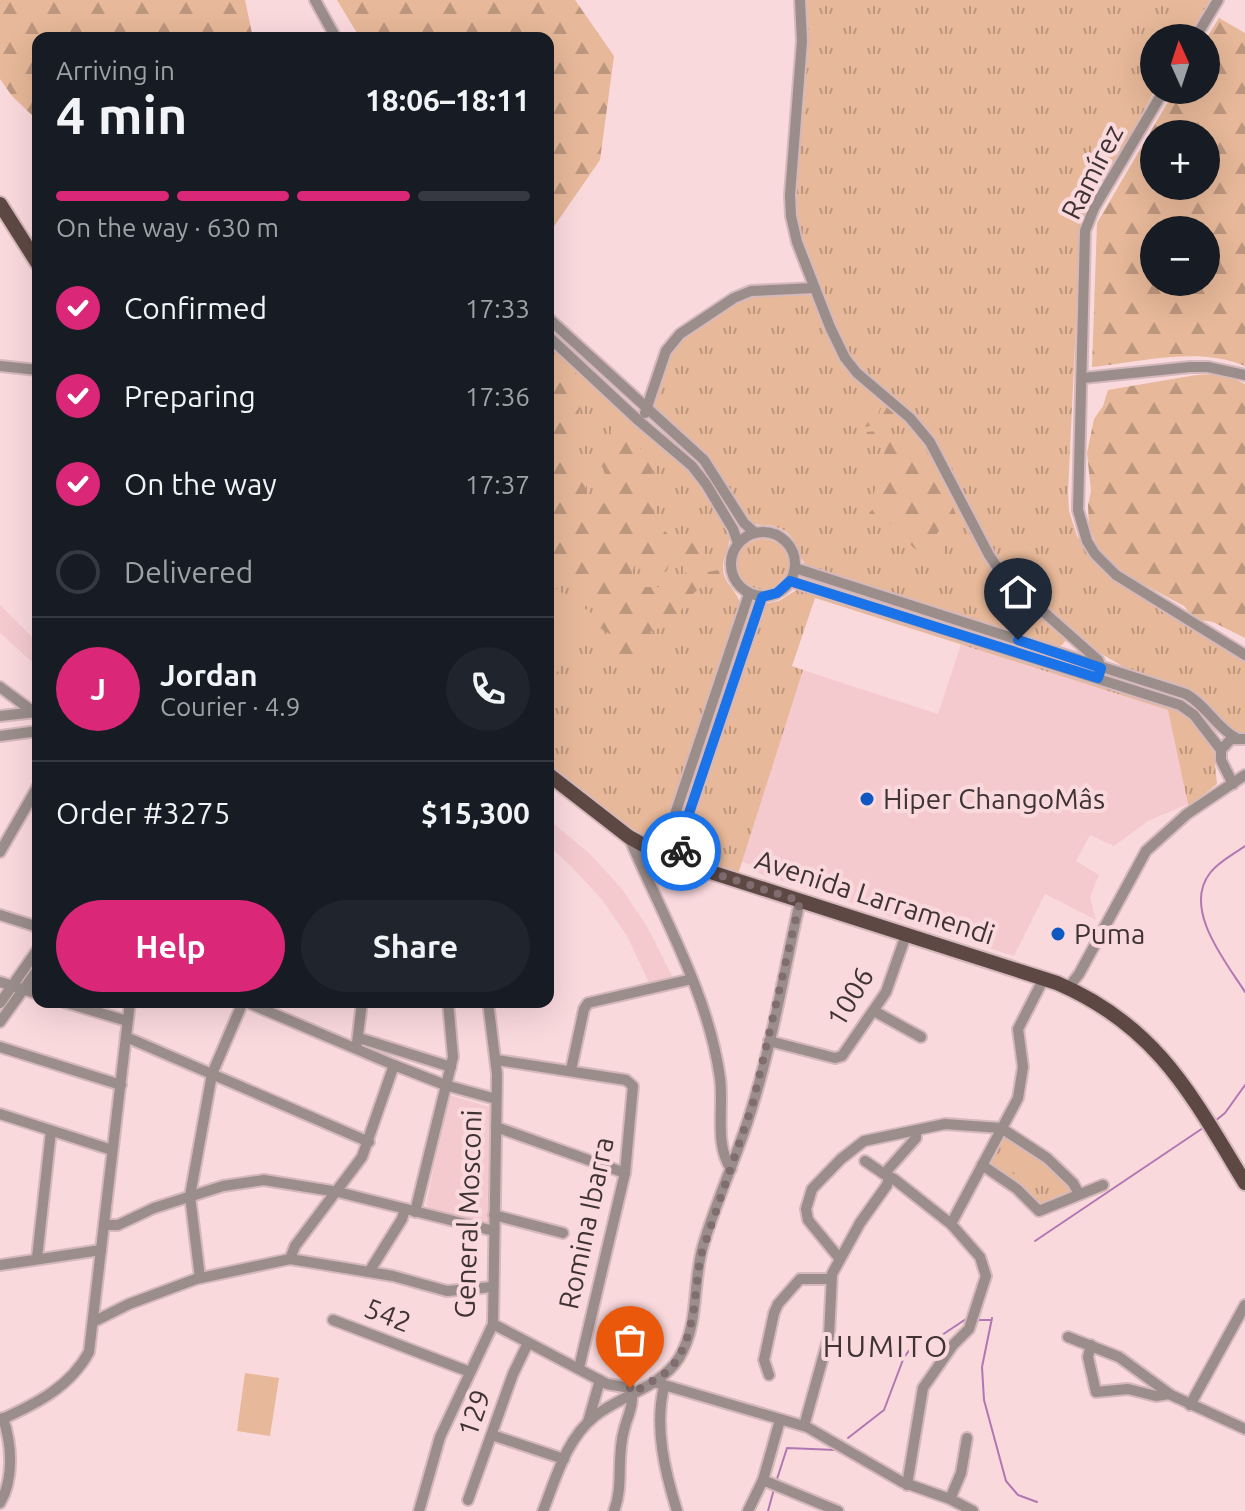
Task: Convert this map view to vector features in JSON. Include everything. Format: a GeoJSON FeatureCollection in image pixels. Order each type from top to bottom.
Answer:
{"type":"FeatureCollection","features":[{"type":"Feature","properties":{"kind":"main road"},"geometry":{"type":"LineString","coordinates":[[0,204],[32,255]]}},
{"type":"Feature","properties":{"kind":"main road","name":"Avenida Larramendi"},"geometry":{"type":"LineString","coordinates":[[554,779],[629,837],[679,862],[1044,978],[1112,1011],[1150,1043],[1173,1069],[1245,1183]]}},
{"type":"Feature","properties":{"kind":"street"},"geometry":{"type":"LineString","coordinates":[[315,0],[333,32]]}},
{"type":"Feature","properties":{"kind":"street"},"geometry":{"type":"LineString","coordinates":[[800,0],[802,41],[791,205],[797,242],[830,327],[845,358],[866,381],[910,418],[930,442],[998,570],[1098,660],[1100,673]]}},
{"type":"Feature","properties":{"kind":"street"},"geometry":{"type":"LineString","coordinates":[[1203,24],[1218,0]]}},
{"type":"Feature","properties":{"kind":"street","name":"Ramírez"},"geometry":{"type":"LineString","coordinates":[[1156,104],[1094,208],[1085,231],[1077,500],[1087,541],[1116,575],[1245,655]]}},
{"type":"Feature","properties":{"kind":"street"},"geometry":{"type":"LineString","coordinates":[[639,421],[647,410],[666,351],[680,334],[734,298],[751,291],[814,288]]}},
{"type":"Feature","properties":{"kind":"street"},"geometry":{"type":"LineString","coordinates":[[554,324],[704,460],[744,523],[755,533]]}},
{"type":"Feature","properties":{"kind":"street"},"geometry":{"type":"LineString","coordinates":[[554,342],[699,474],[733,529],[738,543]]}},
{"type":"Feature","properties":{"kind":"street"},"geometry":{"type":"LineString","coordinates":[[0,366],[32,369]]}},
{"type":"Feature","properties":{"kind":"street"},"geometry":{"type":"LineString","coordinates":[[1083,378],[1199,367],[1245,375]]}},
{"type":"Feature","properties":{"kind":"street"},"geometry":{"type":"LineString","coordinates":[[755,533],[771,533],[784,540],[793,553],[795,568],[790,581],[777,593],[762,597],[749,594],[736,583],[730,568],[738,543],[755,533]]}},
{"type":"Feature","properties":{"kind":"street"},"geometry":{"type":"LineString","coordinates":[[795,568],[1100,673],[1184,707],[1221,750]]}},
{"type":"Feature","properties":{"kind":"street"},"geometry":{"type":"LineString","coordinates":[[790,581],[1100,673],[1186,694],[1204,707],[1226,732],[1240,738]]}},
{"type":"Feature","properties":{"kind":"street"},"geometry":{"type":"LineString","coordinates":[[658,853],[672,823],[749,594]]}},
{"type":"Feature","properties":{"kind":"street"},"geometry":{"type":"LineString","coordinates":[[679,862],[684,828],[762,597]]}},
{"type":"Feature","properties":{"kind":"street"},"geometry":{"type":"LineString","coordinates":[[0,687],[32,709]]}},
{"type":"Feature","properties":{"kind":"street"},"geometry":{"type":"LineString","coordinates":[[0,716],[32,712]]}},
{"type":"Feature","properties":{"kind":"street"},"geometry":{"type":"LineString","coordinates":[[0,736],[32,732]]}},
{"type":"Feature","properties":{"kind":"street"},"geometry":{"type":"LineString","coordinates":[[1233,784],[1221,760],[1221,750],[1226,742],[1240,738]]}},
{"type":"Feature","properties":{"kind":"street"},"geometry":{"type":"LineString","coordinates":[[1068,988],[1079,974],[1146,851],[1187,814],[1245,775]]}},
{"type":"Feature","properties":{"kind":"street"},"geometry":{"type":"LineString","coordinates":[[0,852],[32,796]]}},
{"type":"Feature","properties":{"kind":"street"},"geometry":{"type":"LineString","coordinates":[[629,837],[692,979],[719,1069],[723,1153],[731,1169]]}},
{"type":"Feature","properties":{"kind":"street"},"geometry":{"type":"LineString","coordinates":[[543,1511],[564,1459],[588,1422],[633,1393],[655,1385],[673,1365],[687,1338],[700,1258],[753,1103],[800,901]]}},
{"type":"Feature","properties":{"kind":"street"},"geometry":{"type":"LineString","coordinates":[[0,915],[32,925]]}},
{"type":"Feature","properties":{"kind":"street","name":"1006"},"geometry":{"type":"LineString","coordinates":[[769,1041],[839,1058],[874,1011],[890,983],[906,935]]}},
{"type":"Feature","properties":{"kind":"street"},"geometry":{"type":"LineString","coordinates":[[0,1022],[32,961]]}},
{"type":"Feature","properties":{"kind":"street"},"geometry":{"type":"LineString","coordinates":[[0,1003],[32,975]]}},
{"type":"Feature","properties":{"kind":"street"},"geometry":{"type":"LineString","coordinates":[[951,1224],[1018,1098],[1023,1061],[1019,1024],[1044,978]]}},
{"type":"Feature","properties":{"kind":"street"},"geometry":{"type":"LineString","coordinates":[[497,1060],[571,1070],[584,1009],[588,1003],[692,979]]}},
{"type":"Feature","properties":{"kind":"street"},"geometry":{"type":"LineString","coordinates":[[0,982],[32,992]]}},
{"type":"Feature","properties":{"kind":"street"},"geometry":{"type":"LineString","coordinates":[[84,1008],[127,1021]]}},
{"type":"Feature","properties":{"kind":"street"},"geometry":{"type":"LineString","coordinates":[[0,1503],[10,1482],[2,1419],[47,1396],[74,1375],[89,1352],[129,1008]]}},
{"type":"Feature","properties":{"kind":"street"},"geometry":{"type":"LineString","coordinates":[[200,1278],[190,1196],[212,1074],[241,1008]]}},
{"type":"Feature","properties":{"kind":"street"},"geometry":{"type":"LineString","coordinates":[[258,1008],[445,1085],[496,1099]]}},
{"type":"Feature","properties":{"kind":"street"},"geometry":{"type":"LineString","coordinates":[[354,1049],[359,1038],[362,1008]]}},
{"type":"Feature","properties":{"kind":"street"},"geometry":{"type":"LineString","coordinates":[[369,1272],[410,1211],[451,1067],[453,1047],[449,1008]]}},
{"type":"Feature","properties":{"kind":"street","name":"General Mosconi"},"geometry":{"type":"LineString","coordinates":[[419,1511],[435,1452],[493,1324],[497,1060],[489,1008]]}},
{"type":"Feature","properties":{"kind":"street"},"geometry":{"type":"LineString","coordinates":[[874,1011],[921,1037]]}},
{"type":"Feature","properties":{"kind":"street"},"geometry":{"type":"LineString","coordinates":[[126,1037],[369,1142]]}},
{"type":"Feature","properties":{"kind":"street"},"geometry":{"type":"LineString","coordinates":[[359,1038],[451,1067]]}},
{"type":"Feature","properties":{"kind":"street"},"geometry":{"type":"LineString","coordinates":[[0,1047],[121,1085]]}},
{"type":"Feature","properties":{"kind":"street"},"geometry":{"type":"LineString","coordinates":[[290,1259],[295,1246],[362,1157],[394,1065]]}},
{"type":"Feature","properties":{"kind":"street","name":"Romina Ibarra"},"geometry":{"type":"LineString","coordinates":[[571,1070],[626,1080],[633,1086],[625,1173],[579,1368]]}},
{"type":"Feature","properties":{"kind":"street"},"geometry":{"type":"LineString","coordinates":[[0,1114],[112,1150]]}},
{"type":"Feature","properties":{"kind":"street"},"geometry":{"type":"LineString","coordinates":[[840,1259],[806,1217],[812,1189],[860,1143],[945,1124],[1001,1128],[1047,1158],[1073,1183],[1079,1194]]}},
{"type":"Feature","properties":{"kind":"street"},"geometry":{"type":"LineString","coordinates":[[496,1127],[625,1173]]}},
{"type":"Feature","properties":{"kind":"street"},"geometry":{"type":"LineString","coordinates":[[37,1258],[51,1131]]}},
{"type":"Feature","properties":{"kind":"street"},"geometry":{"type":"LineString","coordinates":[[804,1426],[829,1336],[831,1279],[860,1223],[887,1185],[887,1175],[916,1138],[916,1131]]}},
{"type":"Feature","properties":{"kind":"street"},"geometry":{"type":"LineString","coordinates":[[865,1161],[951,1224],[980,1257],[985,1268],[984,1291],[967,1333],[953,1345],[923,1388],[907,1485]]}},
{"type":"Feature","properties":{"kind":"street"},"geometry":{"type":"LineString","coordinates":[[982,1165],[1017,1189],[1039,1211],[1103,1185]]}},
{"type":"Feature","properties":{"kind":"street"},"geometry":{"type":"LineString","coordinates":[[104,1225],[118,1225],[154,1208],[223,1186],[264,1180],[338,1192],[494,1231]]}},
{"type":"Feature","properties":{"kind":"street"},"geometry":{"type":"LineString","coordinates":[[494,1215],[563,1233]]}},
{"type":"Feature","properties":{"kind":"street"},"geometry":{"type":"LineString","coordinates":[[0,1265],[101,1250]]}},
{"type":"Feature","properties":{"kind":"street"},"geometry":{"type":"LineString","coordinates":[[93,1322],[129,1304],[200,1278],[290,1259],[369,1272],[455,1292],[492,1287]]}},
{"type":"Feature","properties":{"kind":"street"},"geometry":{"type":"LineString","coordinates":[[769,1375],[764,1360],[778,1304],[800,1279],[831,1279]]}},
{"type":"Feature","properties":{"kind":"street"},"geometry":{"type":"LineString","coordinates":[[1190,1405],[1245,1305]]}},
{"type":"Feature","properties":{"kind":"street","name":"542"},"geometry":{"type":"LineString","coordinates":[[333,1320],[470,1372]]}},
{"type":"Feature","properties":{"kind":"street"},"geometry":{"type":"LineString","coordinates":[[493,1324],[612,1386],[629,1387],[633,1393],[620,1446],[621,1490],[614,1511]]}},
{"type":"Feature","properties":{"kind":"street"},"geometry":{"type":"LineString","coordinates":[[1068,1337],[1129,1363],[1169,1394],[1245,1429]]}},
{"type":"Feature","properties":{"kind":"street","name":"129"},"geometry":{"type":"LineString","coordinates":[[468,1500],[513,1374],[528,1343]]}},
{"type":"Feature","properties":{"kind":"street"},"geometry":{"type":"LineString","coordinates":[[1091,1345],[1088,1357],[1096,1392],[1128,1389],[1156,1396],[1169,1394]]}},
{"type":"Feature","properties":{"kind":"street"},"geometry":{"type":"LineString","coordinates":[[588,1422],[600,1380]]}},
{"type":"Feature","properties":{"kind":"street"},"geometry":{"type":"LineString","coordinates":[[655,1385],[804,1426],[907,1485],[973,1511]]}},
{"type":"Feature","properties":{"kind":"street"},"geometry":{"type":"LineString","coordinates":[[655,1385],[661,1404],[661,1435],[667,1478],[677,1511]]}},
{"type":"Feature","properties":{"kind":"street"},"geometry":{"type":"LineString","coordinates":[[748,1511],[772,1483],[780,1420]]}},
{"type":"Feature","properties":{"kind":"street"},"geometry":{"type":"LineString","coordinates":[[492,1435],[564,1459]]}},
{"type":"Feature","properties":{"kind":"street"},"geometry":{"type":"LineString","coordinates":[[943,1511],[961,1473],[967,1438]]}},
{"type":"Feature","properties":{"kind":"street"},"geometry":{"type":"LineString","coordinates":[[772,1483],[838,1511]]}},
{"type":"Feature","properties":{"kind":"street"},"geometry":{"type":"LineString","coordinates":[[813,1500],[823,1511]]}},
{"type":"Feature","properties":{"kind":"shaded area"},"geometry":{"type":"Polygon","coordinates":[[[0,605],[32,637],[32,662],[0,633],[0,605]]]}},
{"type":"Feature","properties":{"kind":"shaded area"},"geometry":{"type":"Polygon","coordinates":[[[961,644],[1169,710],[1188,804],[1148,821],[1114,846],[1090,835],[1076,861],[1099,875],[1090,897],[1096,920],[1045,894],[1014,956],[982,946],[981,934],[963,928],[956,938],[879,913],[875,907],[870,909],[758,873],[759,868],[740,861],[803,670],[938,714],[961,644]]]}},
{"type":"Feature","properties":{"kind":"shaded area"},"geometry":{"type":"Polygon","coordinates":[[[554,824],[589,853],[622,889],[648,928],[673,978],[649,983],[627,936],[603,901],[554,850],[554,824]]]}},
{"type":"Feature","properties":{"kind":"shaded area"},"geometry":{"type":"Polygon","coordinates":[[[449,1095],[493,1108],[491,1223],[433,1211],[426,1204],[449,1095]]]}},
{"type":"Feature","properties":{"kind":"green space"},"geometry":{"type":"Polygon","coordinates":[[[0,0],[245,0],[252,32],[32,32],[32,115],[0,79],[0,0]]]}},
{"type":"Feature","properties":{"kind":"green space"},"geometry":{"type":"Polygon","coordinates":[[[337,0],[575,0],[614,56],[600,160],[554,226],[554,32],[356,32],[337,0]]]}},
{"type":"Feature","properties":{"kind":"green space"},"geometry":{"type":"Polygon","coordinates":[[[804,0],[1210,0],[1195,24],[1140,24],[1140,104],[1147,104],[1101,188],[1080,236],[1068,493],[1069,511],[1077,536],[1098,566],[1245,660],[1245,736],[1231,729],[1197,695],[1129,670],[1100,653],[1001,567],[934,441],[848,354],[803,247],[796,217],[795,194],[806,55],[804,0]]]}},
{"type":"Feature","properties":{"kind":"green space"},"geometry":{"type":"Polygon","coordinates":[[[1219,18],[1245,33],[1245,366],[1227,360],[1189,356],[1092,367],[1097,223],[1140,150],[1140,200],[1220,200],[1220,120],[1157,120],[1167,104],[1220,104],[1220,24],[1215,24],[1219,18]]]}},
{"type":"Feature","properties":{"kind":"green space"},"geometry":{"type":"Polygon","coordinates":[[[804,292],[819,307],[841,358],[930,450],[983,551],[1067,639],[1062,645],[1057,647],[808,568],[785,531],[747,521],[707,458],[654,411],[652,405],[666,359],[682,337],[749,295],[804,292]]]}},
{"type":"Feature","properties":{"kind":"green space"},"geometry":{"type":"Polygon","coordinates":[[[554,348],[634,425],[691,473],[730,535],[723,569],[740,605],[667,823],[654,845],[554,772],[554,348]]]}},
{"type":"Feature","properties":{"kind":"green space"},"geometry":{"type":"Polygon","coordinates":[[[554,353],[580,378],[587,393],[588,401],[580,403],[569,450],[580,460],[591,462],[586,485],[586,509],[591,515],[605,502],[606,479],[597,459],[609,441],[612,423],[619,420],[628,425],[642,452],[658,464],[647,481],[656,519],[674,540],[667,571],[654,574],[634,566],[629,587],[661,587],[668,580],[678,582],[689,578],[679,560],[685,549],[697,539],[705,543],[702,563],[708,572],[718,570],[723,580],[722,585],[713,588],[703,586],[673,621],[650,632],[661,648],[654,657],[645,653],[638,669],[627,670],[616,648],[602,646],[610,634],[600,628],[588,600],[554,568],[554,353]]]}},
{"type":"Feature","properties":{"kind":"green space"},"geometry":{"type":"Polygon","coordinates":[[[1213,374],[1245,384],[1245,638],[1213,622],[1194,619],[1184,606],[1115,569],[1099,549],[1089,528],[1091,491],[1087,453],[1094,419],[1103,406],[1108,390],[1213,374]]]}},
{"type":"Feature","properties":{"kind":"green space"},"geometry":{"type":"Polygon","coordinates":[[[874,397],[881,405],[878,415],[882,416],[884,408],[889,407],[894,412],[888,431],[903,450],[921,444],[937,464],[935,470],[946,484],[956,515],[942,525],[937,534],[946,558],[942,564],[916,550],[890,523],[871,517],[869,513],[874,508],[871,502],[876,486],[885,474],[872,465],[873,458],[884,454],[887,446],[880,439],[863,444],[867,432],[876,431],[878,424],[861,428],[857,422],[861,414],[856,412],[856,407],[874,397]]]}},
{"type":"Feature","properties":{"kind":"green space"},"geometry":{"type":"Polygon","coordinates":[[[763,539],[781,547],[789,565],[781,583],[763,591],[745,583],[737,565],[745,547],[763,539]]]}},
{"type":"Feature","properties":{"kind":"green space"},"geometry":{"type":"Polygon","coordinates":[[[554,587],[597,617],[554,676],[554,587]]]}},
{"type":"Feature","properties":{"kind":"green space"},"geometry":{"type":"Polygon","coordinates":[[[798,589],[1177,710],[1191,718],[1213,746],[1217,784],[1189,806],[1168,710],[815,598],[792,666],[803,670],[739,871],[735,873],[690,858],[685,852],[689,828],[764,604],[779,601],[798,589]]]}},
{"type":"Feature","properties":{"kind":"green space"},"geometry":{"type":"Polygon","coordinates":[[[751,603],[754,604],[751,614],[680,824],[675,850],[670,853],[666,849],[667,844],[751,603]]]}},
{"type":"Feature","properties":{"kind":"green space"},"geometry":{"type":"Polygon","coordinates":[[[1002,1132],[1052,1168],[1074,1192],[1042,1208],[989,1167],[987,1161],[1002,1132]]]}},
{"type":"Feature","properties":{"kind":"green space"},"geometry":{"type":"Polygon","coordinates":[[[1008,1141],[1041,1165],[1028,1183],[995,1159],[1008,1141]]]}},
{"type":"Feature","properties":{"kind":"green space"},"geometry":{"type":"Polygon","coordinates":[[[245,1373],[279,1378],[270,1436],[237,1431],[245,1373]]]}},
{"type":"Feature","properties":{"kind":"waterway"},"geometry":{"type":"LineString","coordinates":[[1245,846],[1210,873],[1203,887],[1201,903],[1210,935],[1245,992]]}},
{"type":"Feature","properties":{"kind":"waterway"},"geometry":{"type":"LineString","coordinates":[[1215,1121],[1225,1113],[1245,1085]]}},
{"type":"Feature","properties":{"kind":"waterway"},"geometry":{"type":"LineString","coordinates":[[1035,1241],[1203,1128]]}},
{"type":"Feature","properties":{"kind":"waterway"},"geometry":{"type":"LineString","coordinates":[[992,1318],[982,1367],[984,1400],[1006,1481],[1018,1495],[1037,1502]]}},
{"type":"Feature","properties":{"kind":"waterway"},"geometry":{"type":"LineString","coordinates":[[848,1438],[884,1410],[904,1357],[917,1341],[942,1335],[966,1319]]}},
{"type":"Feature","properties":{"kind":"waterway"},"geometry":{"type":"LineString","coordinates":[[976,1320],[990,1320]]}},
{"type":"Feature","properties":{"kind":"waterway"},"geometry":{"type":"LineString","coordinates":[[777,1479],[787,1448],[836,1450]]}},
{"type":"Feature","properties":{"kind":"waterway"},"geometry":{"type":"LineString","coordinates":[[768,1511],[774,1489]]}},
{"type":"Feature","properties":{"kind":"way so far"},"geometry":{"type":"LineString","coordinates":[[630,1388],[633,1393],[661,1378],[679,1358],[691,1328],[703,1244],[753,1103],[800,901],[679,862],[681,851]]}},
{"type":"Feature","properties":{"kind":"place","name":"Hiper ChangoMâs"},"geometry":{"type":"Point","coordinates":[867,799]}},
{"type":"Feature","properties":{"kind":"place","name":"Puma"},"geometry":{"type":"Point","coordinates":[1058,934]}},
{"type":"Feature","properties":{"kind":"district","name":"HUMITO"},"geometry":{"type":"Point","coordinates":[886,1347]}},
{"type":"Feature","properties":{"kind":"route"},"geometry":{"type":"LineString","coordinates":[[681,851],[684,828],[762,597],[777,593],[790,581],[1098,678],[1101,668],[1018,640]]}}]}
